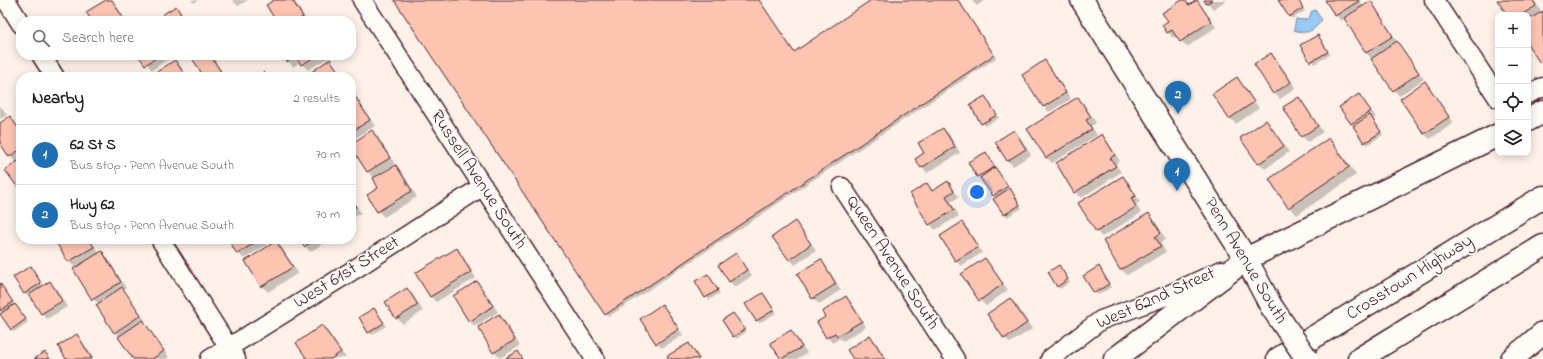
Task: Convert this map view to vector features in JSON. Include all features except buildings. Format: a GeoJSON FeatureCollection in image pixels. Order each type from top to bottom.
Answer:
{"type":"FeatureCollection","features":[{"type":"Feature","properties":{"kind":"main road","name":"Penn Avenue South"},"geometry":{"type":"LineString","coordinates":[[1082,0],[1246,259],[1271,306],[1307,359]]}},
{"type":"Feature","properties":{"kind":"main road"},"geometry":{"type":"LineString","coordinates":[[1531,118],[1543,112]]}},
{"type":"Feature","properties":{"kind":"main road"},"geometry":{"type":"LineString","coordinates":[[1114,359],[1246,259],[1495,136]]}},
{"type":"Feature","properties":{"kind":"main road","name":"Crosstown Highway"},"geometry":{"type":"LineString","coordinates":[[1278,359],[1543,197]]}},
{"type":"Feature","properties":{"kind":"main road"},"geometry":{"type":"LineString","coordinates":[[1359,359],[1543,246]]}},
{"type":"Feature","properties":{"kind":"main road"},"geometry":{"type":"LineString","coordinates":[[1512,359],[1543,333]]}},
{"type":"Feature","properties":{"kind":"street"},"geometry":{"type":"LineString","coordinates":[[6,0],[16,16]]}},
{"type":"Feature","properties":{"kind":"street","name":"Russell Avenue South"},"geometry":{"type":"LineString","coordinates":[[362,0],[595,359]]}},
{"type":"Feature","properties":{"kind":"street"},"geometry":{"type":"LineString","coordinates":[[1434,0],[1495,93]]}},
{"type":"Feature","properties":{"kind":"street"},"geometry":{"type":"LineString","coordinates":[[44,60],[52,72]]}},
{"type":"Feature","properties":{"kind":"street"},"geometry":{"type":"LineString","coordinates":[[1531,93],[1543,87]]}},
{"type":"Feature","properties":{"kind":"street","name":"West 61st Street"},"geometry":{"type":"LineString","coordinates":[[210,359],[232,353],[483,186]]}},
{"type":"Feature","properties":{"kind":"street","name":"Queen Avenue South"},"geometry":{"type":"LineString","coordinates":[[842,187],[955,359]]}},
{"type":"Feature","properties":{"kind":"street"},"geometry":{"type":"LineString","coordinates":[[163,244],[232,353]]}},
{"type":"Feature","properties":{"kind":"street","name":"West 62nd Street"},"geometry":{"type":"LineString","coordinates":[[1050,359],[1101,320],[1166,296],[1246,259]]}},
{"type":"Feature","properties":{"kind":"water"},"geometry":{"type":"Polygon","coordinates":[[[1315,10],[1322,20],[1316,27],[1307,32],[1294,30],[1296,19],[1305,20],[1310,17],[1311,12],[1315,10]]]}},
{"type":"Feature","properties":{"kind":"place","name":"Hwy 62"},"geometry":{"type":"Point","coordinates":[1178,114]}},
{"type":"Feature","properties":{"kind":"place","name":"62 St S"},"geometry":{"type":"Point","coordinates":[1177,191]}}]}
